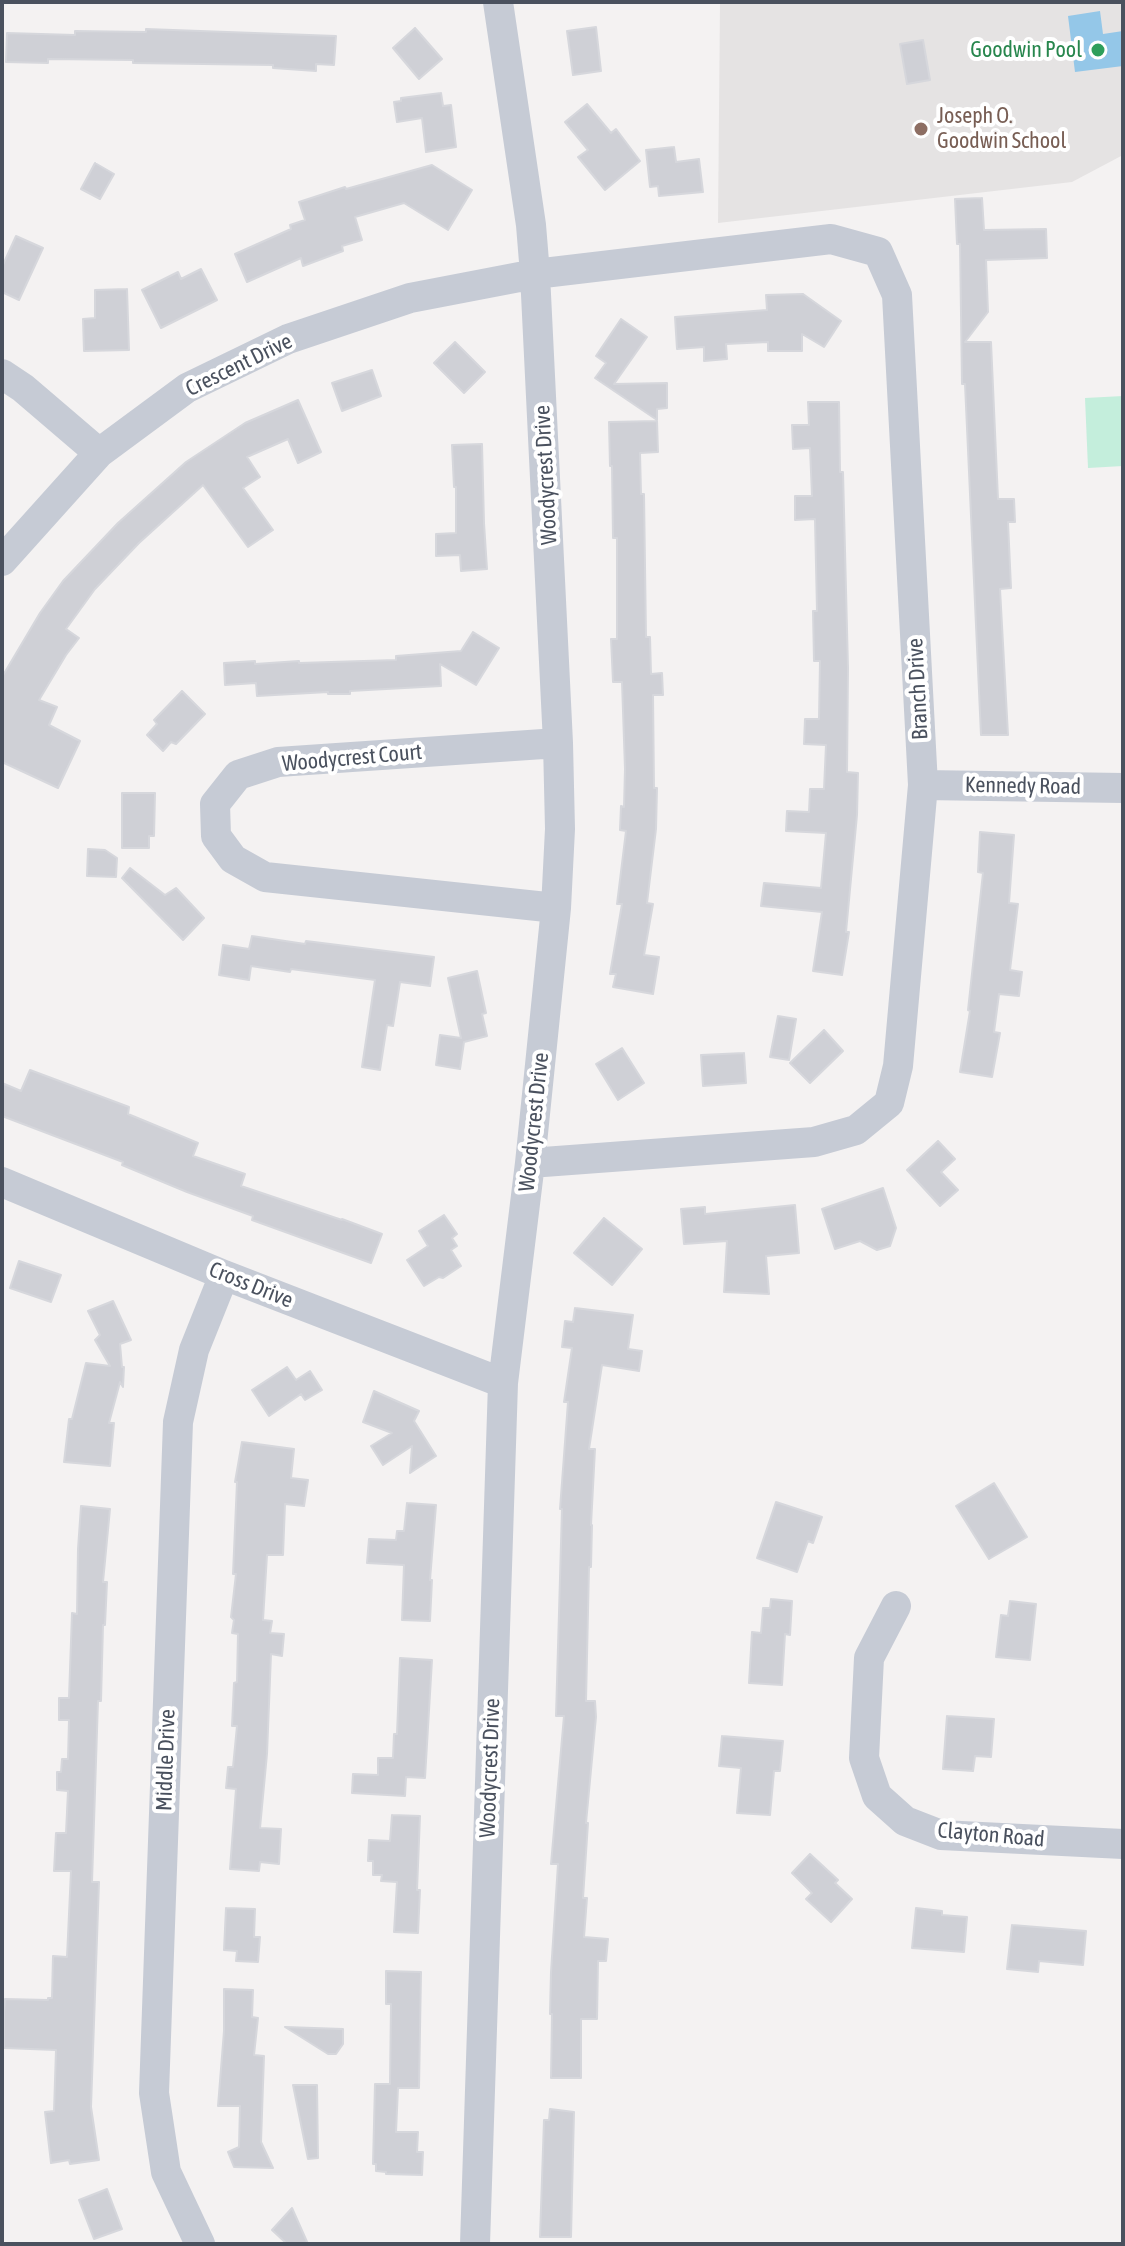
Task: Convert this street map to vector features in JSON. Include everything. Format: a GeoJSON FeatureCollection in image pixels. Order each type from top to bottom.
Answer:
{"type":"FeatureCollection","features":[{"type":"Feature","properties":{"kind":"street","name":"Woodycrest Drive"},"geometry":{"type":"LineString","coordinates":[[475,2244],[503,1383],[530,1163],[556,908],[560,829],[535,274],[531,225],[498,2]]}},
{"type":"Feature","properties":{"kind":"street","name":"Branch Drive"},"geometry":{"type":"LineString","coordinates":[[530,1163],[814,1142],[856,1130],[889,1103],[898,1066],[923,785],[897,295],[878,252],[831,239],[535,274]]}},
{"type":"Feature","properties":{"kind":"street","name":"Crescent Drive"},"geometry":{"type":"LineString","coordinates":[[2,561],[99,453],[187,388],[288,339],[410,298],[535,274]]}},
{"type":"Feature","properties":{"kind":"street"},"geometry":{"type":"LineString","coordinates":[[2,374],[23,388],[99,453]]}},
{"type":"Feature","properties":{"kind":"street","name":"Woodycrest Court"},"geometry":{"type":"LineString","coordinates":[[556,908],[265,877],[233,859],[216,836],[215,804],[238,775],[278,762],[558,743]]}},
{"type":"Feature","properties":{"kind":"street","name":"Kennedy Road"},"geometry":{"type":"LineString","coordinates":[[923,785],[1123,788]]}},
{"type":"Feature","properties":{"kind":"street","name":"Cross Drive"},"geometry":{"type":"LineString","coordinates":[[2,1182],[224,1275],[503,1383]]}},
{"type":"Feature","properties":{"kind":"street","name":"Middle Drive"},"geometry":{"type":"LineString","coordinates":[[200,2244],[166,2172],[154,2093],[178,1422],[194,1350],[224,1275]]}},
{"type":"Feature","properties":{"kind":"street","name":"Clayton Road"},"geometry":{"type":"LineString","coordinates":[[896,1606],[869,1658],[864,1758],[877,1796],[905,1821],[941,1835],[1123,1844]]}},
{"type":"Feature","properties":{"kind":"shaded area","name":"Joseph O. Goodwin School"},"geometry":{"type":"Polygon","coordinates":[[[720,2],[1123,2],[1123,155],[1072,182],[718,223],[720,2]]]}},
{"type":"Feature","properties":{"kind":"green space"},"geometry":{"type":"Polygon","coordinates":[[[1123,396],[1123,466],[1088,468],[1085,398],[1123,396]]]}},
{"type":"Feature","properties":{"kind":"water","name":"Goodwin Pool"},"geometry":{"type":"Polygon","coordinates":[[[1100,11],[1103,34],[1123,31],[1123,66],[1075,72],[1068,16],[1100,11]]]}},
{"type":"Feature","properties":{"kind":"building"},"geometry":{"type":"Polygon","coordinates":[[[596,27],[601,71],[573,75],[567,31],[596,27]]]}},
{"type":"Feature","properties":{"kind":"building"},"geometry":{"type":"Polygon","coordinates":[[[415,28],[442,59],[419,79],[393,48],[415,28]]]}},
{"type":"Feature","properties":{"kind":"building"},"geometry":{"type":"Polygon","coordinates":[[[146,29],[336,36],[334,65],[316,64],[316,71],[273,68],[273,65],[133,63],[133,60],[6,62],[7,33],[75,35],[75,31],[146,32],[146,29]]]}},
{"type":"Feature","properties":{"kind":"building"},"geometry":{"type":"Polygon","coordinates":[[[923,40],[930,80],[907,84],[900,44],[923,40]]]}},
{"type":"Feature","properties":{"kind":"building"},"geometry":{"type":"Polygon","coordinates":[[[441,93],[443,106],[451,105],[456,147],[426,152],[422,118],[397,122],[394,102],[401,101],[401,98],[441,93]]]}},
{"type":"Feature","properties":{"kind":"building"},"geometry":{"type":"Polygon","coordinates":[[[587,104],[611,133],[616,129],[640,161],[605,190],[578,157],[588,150],[565,122],[587,104]]]}},
{"type":"Feature","properties":{"kind":"building"},"geometry":{"type":"Polygon","coordinates":[[[674,147],[676,162],[699,159],[703,192],[659,196],[658,186],[650,187],[646,150],[674,147]]]}},
{"type":"Feature","properties":{"kind":"building"},"geometry":{"type":"Polygon","coordinates":[[[95,163],[114,174],[100,199],[81,189],[95,163]]]}},
{"type":"Feature","properties":{"kind":"building"},"geometry":{"type":"Polygon","coordinates":[[[432,165],[472,190],[448,230],[404,203],[355,217],[362,240],[342,246],[343,251],[303,266],[301,258],[247,282],[235,254],[305,220],[299,202],[432,165]]]}},
{"type":"Feature","properties":{"kind":"building"},"geometry":{"type":"Polygon","coordinates":[[[982,198],[984,230],[1046,229],[1047,258],[986,260],[988,312],[965,342],[991,342],[998,499],[1014,499],[1015,522],[1008,522],[1011,588],[1000,589],[1008,735],[981,735],[965,384],[962,384],[960,244],[957,244],[955,199],[982,198]]]}},
{"type":"Feature","properties":{"kind":"building"},"geometry":{"type":"Polygon","coordinates":[[[16,236],[43,248],[19,300],[2,292],[2,267],[16,236]]]}},
{"type":"Feature","properties":{"kind":"building"},"geometry":{"type":"Polygon","coordinates":[[[201,269],[217,300],[161,328],[142,290],[178,272],[181,279],[201,269]]]}},
{"type":"Feature","properties":{"kind":"building"},"geometry":{"type":"Polygon","coordinates":[[[127,289],[129,350],[84,351],[83,319],[95,318],[95,290],[127,289]]]}},
{"type":"Feature","properties":{"kind":"building"},"geometry":{"type":"Polygon","coordinates":[[[803,294],[841,321],[824,347],[802,334],[802,351],[768,351],[768,342],[726,344],[727,359],[704,361],[704,347],[677,349],[675,317],[767,310],[766,295],[803,294]]]}},
{"type":"Feature","properties":{"kind":"building"},"geometry":{"type":"Polygon","coordinates":[[[621,319],[647,337],[614,384],[667,383],[667,408],[657,409],[657,420],[595,378],[606,363],[596,356],[621,319]]]}},
{"type":"Feature","properties":{"kind":"building"},"geometry":{"type":"Polygon","coordinates":[[[455,342],[485,372],[464,393],[434,363],[455,342]]]}},
{"type":"Feature","properties":{"kind":"building"},"geometry":{"type":"Polygon","coordinates":[[[372,370],[381,396],[342,411],[332,383],[372,370]]]}},
{"type":"Feature","properties":{"kind":"building"},"geometry":{"type":"Polygon","coordinates":[[[298,400],[321,452],[298,463],[288,439],[247,457],[260,477],[243,488],[273,530],[248,547],[203,485],[139,543],[95,589],[66,629],[79,638],[39,700],[57,707],[49,725],[80,741],[58,788],[2,762],[2,677],[63,581],[118,523],[186,462],[245,423],[298,400]]]}},
{"type":"Feature","properties":{"kind":"building"},"geometry":{"type":"Polygon","coordinates":[[[808,402],[839,402],[848,668],[847,772],[858,773],[846,932],[849,932],[842,975],[813,971],[822,912],[761,906],[764,883],[821,888],[826,833],[786,831],[787,811],[809,812],[810,789],[824,789],[826,745],[804,744],[805,719],[819,719],[820,661],[814,661],[813,611],[817,611],[815,519],[795,520],[795,496],[812,496],[810,448],[793,449],[792,425],[809,425],[808,402]]]}},
{"type":"Feature","properties":{"kind":"building"},"geometry":{"type":"Polygon","coordinates":[[[657,421],[658,452],[640,453],[641,494],[644,494],[646,637],[650,637],[651,674],[662,673],[663,695],[653,695],[656,829],[647,903],[653,904],[644,955],[659,957],[653,994],[613,987],[616,974],[610,974],[622,904],[617,904],[626,831],[620,830],[625,769],[622,682],[613,682],[611,639],[617,639],[617,538],[613,538],[609,422],[657,421]]]}},
{"type":"Feature","properties":{"kind":"building"},"geometry":{"type":"Polygon","coordinates":[[[482,444],[487,569],[461,571],[460,555],[436,556],[436,534],[456,533],[452,445],[482,444]]]}},
{"type":"Feature","properties":{"kind":"building"},"geometry":{"type":"Polygon","coordinates":[[[473,632],[499,648],[476,685],[440,664],[441,686],[350,691],[350,694],[328,692],[257,696],[256,683],[225,685],[224,663],[396,660],[396,656],[461,651],[473,632]]]}},
{"type":"Feature","properties":{"kind":"building"},"geometry":{"type":"Polygon","coordinates":[[[182,691],[205,714],[176,744],[171,742],[163,751],[147,735],[157,724],[154,720],[182,691]]]}},
{"type":"Feature","properties":{"kind":"building"},"geometry":{"type":"Polygon","coordinates":[[[122,793],[155,793],[154,836],[149,836],[149,848],[122,848],[122,793]]]}},
{"type":"Feature","properties":{"kind":"building"},"geometry":{"type":"Polygon","coordinates":[[[980,832],[1014,835],[1009,903],[1018,904],[1010,970],[1022,972],[1019,996],[999,994],[994,1032],[1000,1033],[992,1077],[960,1072],[970,1011],[983,873],[978,872],[980,832]]]}},
{"type":"Feature","properties":{"kind":"building"},"geometry":{"type":"Polygon","coordinates":[[[88,849],[105,850],[117,858],[116,877],[87,876],[88,849]]]}},
{"type":"Feature","properties":{"kind":"building"},"geometry":{"type":"Polygon","coordinates":[[[130,868],[165,895],[176,888],[204,918],[183,940],[122,878],[130,868]]]}},
{"type":"Feature","properties":{"kind":"building"},"geometry":{"type":"Polygon","coordinates":[[[252,936],[434,957],[430,986],[400,982],[393,1026],[387,1025],[380,1070],[362,1067],[375,980],[251,966],[249,980],[219,975],[223,945],[249,949],[252,936]]]}},
{"type":"Feature","properties":{"kind":"building"},"geometry":{"type":"Polygon","coordinates":[[[477,971],[486,1013],[482,1014],[487,1036],[464,1042],[460,1069],[436,1065],[440,1035],[461,1038],[448,978],[477,971]]]}},
{"type":"Feature","properties":{"kind":"building"},"geometry":{"type":"Polygon","coordinates":[[[778,1016],[796,1019],[789,1060],[770,1057],[778,1016]]]}},
{"type":"Feature","properties":{"kind":"building"},"geometry":{"type":"Polygon","coordinates":[[[824,1030],[843,1051],[810,1083],[790,1063],[824,1030]]]}},
{"type":"Feature","properties":{"kind":"building"},"geometry":{"type":"Polygon","coordinates":[[[622,1048],[644,1083],[618,1100],[596,1064],[622,1048]]]}},
{"type":"Feature","properties":{"kind":"building"},"geometry":{"type":"Polygon","coordinates":[[[744,1053],[746,1083],[703,1086],[701,1055],[744,1053]]]}},
{"type":"Feature","properties":{"kind":"building"},"geometry":{"type":"Polygon","coordinates":[[[30,1070],[129,1107],[128,1114],[198,1143],[193,1156],[245,1174],[241,1186],[382,1234],[371,1263],[252,1220],[253,1216],[2,1116],[2,1083],[21,1091],[30,1070]]]}},
{"type":"Feature","properties":{"kind":"building"},"geometry":{"type":"Polygon","coordinates":[[[938,1141],[955,1159],[941,1172],[958,1190],[940,1206],[907,1170],[938,1141]]]}},
{"type":"Feature","properties":{"kind":"building"},"geometry":{"type":"Polygon","coordinates":[[[883,1188],[896,1228],[890,1246],[877,1250],[860,1241],[835,1249],[822,1209],[883,1188]]]}},
{"type":"Feature","properties":{"kind":"building"},"geometry":{"type":"Polygon","coordinates":[[[795,1205],[799,1253],[766,1256],[769,1294],[724,1292],[727,1241],[684,1244],[681,1209],[705,1207],[705,1214],[795,1205]]]}},
{"type":"Feature","properties":{"kind":"building"},"geometry":{"type":"Polygon","coordinates":[[[444,1215],[457,1234],[452,1238],[457,1246],[451,1250],[461,1266],[424,1286],[407,1260],[428,1246],[419,1231],[444,1215]]]}},
{"type":"Feature","properties":{"kind":"building"},"geometry":{"type":"Polygon","coordinates":[[[604,1218],[642,1249],[612,1285],[574,1253],[604,1218]]]}},
{"type":"Feature","properties":{"kind":"building"},"geometry":{"type":"Polygon","coordinates":[[[19,1261],[61,1275],[51,1302],[10,1288],[19,1261]]]}},
{"type":"Feature","properties":{"kind":"building"},"geometry":{"type":"Polygon","coordinates":[[[113,1301],[131,1340],[120,1344],[123,1387],[120,1382],[109,1423],[114,1423],[110,1466],[64,1462],[69,1419],[72,1419],[86,1363],[110,1366],[95,1340],[100,1335],[88,1311],[113,1301]]]}},
{"type":"Feature","properties":{"kind":"building"},"geometry":{"type":"Polygon","coordinates":[[[575,1308],[633,1315],[628,1349],[642,1351],[639,1371],[602,1365],[589,1449],[595,1449],[586,1701],[595,1701],[596,1717],[586,1823],[584,1937],[608,1939],[606,1961],[598,1961],[597,2019],[581,2019],[581,2078],[551,2078],[551,1972],[558,1864],[551,1864],[564,1716],[556,1716],[560,1509],[568,1402],[564,1402],[572,1348],[562,1347],[565,1321],[573,1322],[575,1308]]]}},
{"type":"Feature","properties":{"kind":"building"},"geometry":{"type":"Polygon","coordinates":[[[287,1367],[296,1380],[310,1371],[322,1390],[305,1400],[301,1394],[269,1416],[252,1390],[287,1367]]]}},
{"type":"Feature","properties":{"kind":"building"},"geometry":{"type":"Polygon","coordinates":[[[374,1391],[419,1411],[414,1421],[436,1456],[410,1473],[412,1446],[383,1465],[371,1446],[392,1433],[363,1422],[374,1391]]]}},
{"type":"Feature","properties":{"kind":"building"},"geometry":{"type":"Polygon","coordinates":[[[242,1442],[294,1449],[291,1478],[308,1480],[304,1506],[285,1504],[283,1555],[267,1555],[263,1620],[272,1621],[270,1633],[284,1634],[282,1656],[271,1654],[260,1828],[281,1829],[279,1864],[260,1862],[259,1871],[230,1869],[236,1789],[226,1788],[228,1767],[233,1767],[237,1726],[232,1726],[238,1634],[232,1633],[234,1620],[231,1617],[236,1574],[233,1574],[235,1482],[242,1442]]]}},
{"type":"Feature","properties":{"kind":"building"},"geometry":{"type":"Polygon","coordinates":[[[994,1483],[1027,1537],[989,1559],[956,1506],[994,1483]]]}},
{"type":"Feature","properties":{"kind":"building"},"geometry":{"type":"Polygon","coordinates":[[[776,1502],[822,1517],[813,1543],[808,1541],[797,1572],[757,1558],[776,1502]]]}},
{"type":"Feature","properties":{"kind":"building"},"geometry":{"type":"Polygon","coordinates":[[[407,1503],[436,1505],[430,1621],[402,1620],[404,1565],[367,1563],[369,1539],[396,1540],[397,1531],[404,1531],[407,1503]]]}},
{"type":"Feature","properties":{"kind":"building"},"geometry":{"type":"Polygon","coordinates":[[[81,1506],[110,1509],[103,1582],[107,1582],[101,1701],[98,1701],[92,1882],[99,1882],[91,2107],[99,2160],[70,2164],[69,2160],[51,2163],[45,2112],[54,2111],[56,2050],[4,2048],[4,2013],[5,1999],[52,1998],[53,1956],[67,1957],[71,1871],[54,1871],[56,1833],[66,1833],[68,1791],[57,1790],[57,1772],[61,1772],[62,1759],[68,1759],[69,1720],[59,1720],[59,1698],[69,1698],[72,1613],[77,1614],[81,1506]]]}},
{"type":"Feature","properties":{"kind":"building"},"geometry":{"type":"Polygon","coordinates":[[[771,1599],[792,1601],[790,1635],[785,1634],[782,1685],[749,1683],[752,1632],[761,1633],[763,1608],[770,1608],[771,1599]]]}},
{"type":"Feature","properties":{"kind":"building"},"geometry":{"type":"Polygon","coordinates":[[[1010,1601],[1036,1604],[1030,1660],[996,1657],[1001,1615],[1008,1616],[1010,1601]]]}},
{"type":"Feature","properties":{"kind":"building"},"geometry":{"type":"Polygon","coordinates":[[[400,1658],[432,1660],[425,1778],[406,1777],[405,1796],[352,1793],[353,1774],[378,1775],[378,1758],[393,1758],[400,1658]]]}},
{"type":"Feature","properties":{"kind":"building"},"geometry":{"type":"Polygon","coordinates":[[[947,1716],[994,1719],[991,1757],[975,1756],[973,1771],[943,1769],[947,1716]]]}},
{"type":"Feature","properties":{"kind":"building"},"geometry":{"type":"Polygon","coordinates":[[[722,1736],[783,1741],[780,1771],[774,1771],[770,1815],[737,1813],[741,1768],[719,1766],[722,1736]]]}},
{"type":"Feature","properties":{"kind":"building"},"geometry":{"type":"Polygon","coordinates":[[[392,1815],[420,1816],[418,1933],[394,1932],[397,1882],[381,1881],[382,1875],[373,1875],[373,1861],[368,1861],[369,1840],[390,1841],[392,1815]]]}},
{"type":"Feature","properties":{"kind":"building"},"geometry":{"type":"Polygon","coordinates":[[[810,1854],[838,1880],[835,1883],[852,1899],[831,1922],[806,1899],[812,1893],[792,1873],[810,1854]]]}},
{"type":"Feature","properties":{"kind":"building"},"geometry":{"type":"Polygon","coordinates":[[[226,1908],[255,1909],[254,1937],[260,1937],[258,1962],[236,1961],[237,1951],[224,1950],[226,1908]]]}},
{"type":"Feature","properties":{"kind":"building"},"geometry":{"type":"Polygon","coordinates":[[[916,1908],[967,1917],[964,1952],[912,1948],[916,1908]]]}},
{"type":"Feature","properties":{"kind":"building"},"geometry":{"type":"Polygon","coordinates":[[[1012,1925],[1086,1931],[1083,1965],[1039,1961],[1038,1972],[1007,1969],[1012,1925]]]}},
{"type":"Feature","properties":{"kind":"building"},"geometry":{"type":"Polygon","coordinates":[[[386,1971],[421,1972],[419,2088],[398,2088],[396,2132],[418,2132],[417,2152],[423,2152],[422,2175],[386,2174],[376,2171],[376,2164],[373,2164],[375,2084],[390,2084],[391,2004],[386,2004],[386,1971]]]}},
{"type":"Feature","properties":{"kind":"building"},"geometry":{"type":"Polygon","coordinates":[[[224,1989],[253,1990],[252,2017],[258,2018],[254,2055],[264,2056],[261,2142],[273,2168],[234,2167],[228,2152],[239,2147],[240,2106],[218,2106],[224,1989]]]}},
{"type":"Feature","properties":{"kind":"building"},"geometry":{"type":"Polygon","coordinates":[[[285,2027],[343,2029],[343,2044],[336,2054],[328,2054],[285,2027]]]}},
{"type":"Feature","properties":{"kind":"building"},"geometry":{"type":"Polygon","coordinates":[[[293,2085],[317,2085],[318,2158],[308,2159],[293,2085]]]}},
{"type":"Feature","properties":{"kind":"building"},"geometry":{"type":"Polygon","coordinates":[[[550,2109],[574,2112],[571,2237],[540,2237],[544,2120],[549,2120],[550,2109]]]}},
{"type":"Feature","properties":{"kind":"building"},"geometry":{"type":"Polygon","coordinates":[[[107,2189],[122,2229],[94,2239],[79,2200],[107,2189]]]}},
{"type":"Feature","properties":{"kind":"building"},"geometry":{"type":"Polygon","coordinates":[[[292,2208],[308,2244],[287,2244],[272,2230],[292,2208]]]}},
{"type":"Feature","properties":{"kind":"place","name":"Goodwin Pool"},"geometry":{"type":"Point","coordinates":[1098,50]}},
{"type":"Feature","properties":{"kind":"place","name":"Joseph O. Goodwin School"},"geometry":{"type":"Point","coordinates":[921,129]}}]}
